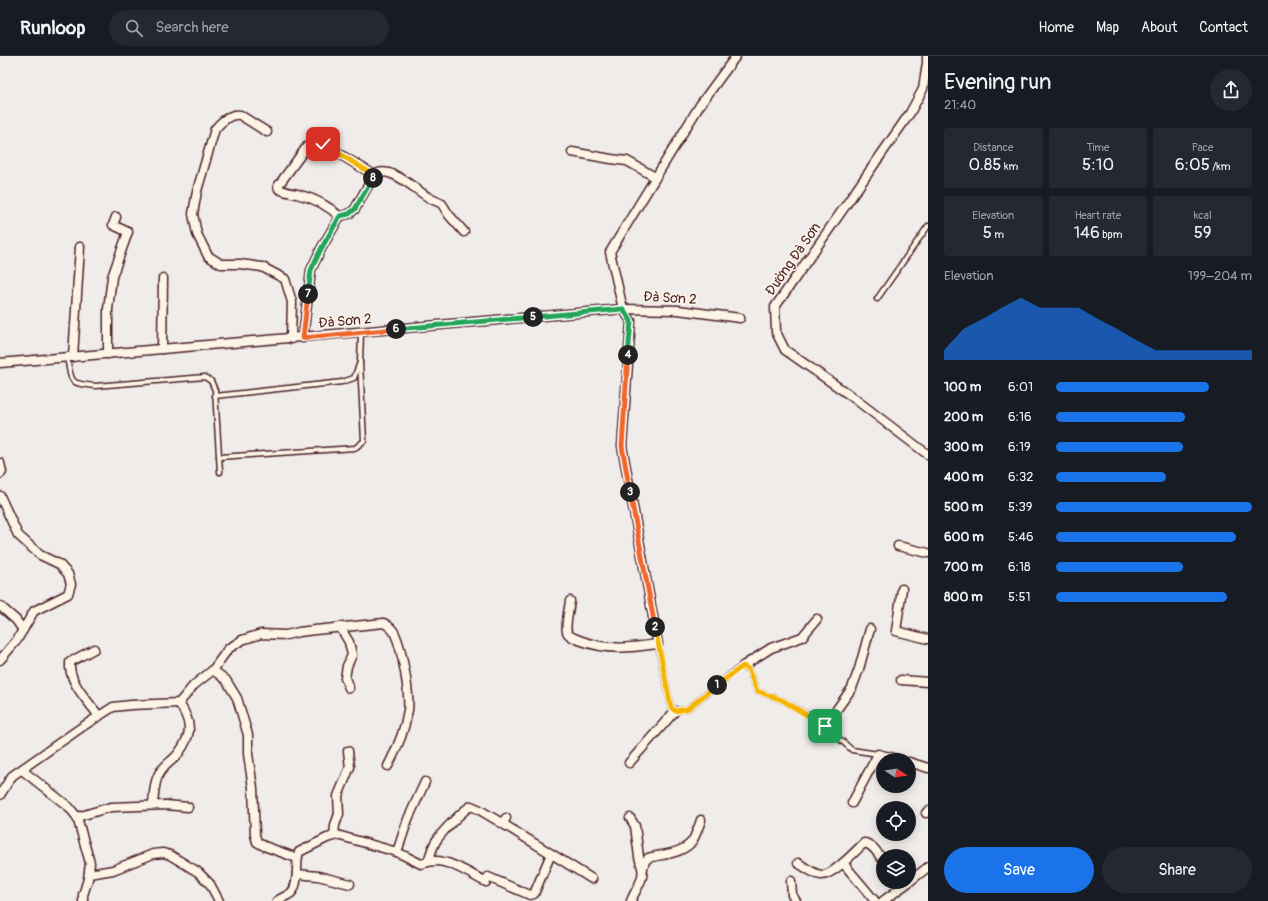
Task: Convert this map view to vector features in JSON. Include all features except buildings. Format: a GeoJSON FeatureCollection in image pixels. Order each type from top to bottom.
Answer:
{"type":"FeatureCollection","features":[{"type":"Feature","properties":{"kind":"street"},"geometry":{"type":"LineString","coordinates":[[570,601],[566,629],[568,634],[573,638],[588,644],[605,648],[630,648],[658,644],[622,446],[631,321],[623,309],[610,252],[700,105],[736,56]]}},
{"type":"Feature","properties":{"kind":"street","name":"Đường Đà Sơn"},"geometry":{"type":"LineString","coordinates":[[927,56],[923,89],[910,113],[776,307],[776,332],[785,350],[851,396],[927,454]]}},
{"type":"Feature","properties":{"kind":"street"},"geometry":{"type":"LineString","coordinates":[[267,132],[240,115],[235,114],[219,124],[215,129],[196,191],[193,214],[197,234],[208,256],[221,264],[240,264],[262,267],[285,279],[292,302],[291,338]]}},
{"type":"Feature","properties":{"kind":"street"},"geometry":{"type":"LineString","coordinates":[[340,217],[334,210],[313,199],[279,189],[278,186],[308,145],[313,143],[323,144],[374,175]]}},
{"type":"Feature","properties":{"kind":"street"},"geometry":{"type":"LineString","coordinates":[[572,152],[627,161],[655,177]]}},
{"type":"Feature","properties":{"kind":"street"},"geometry":{"type":"LineString","coordinates":[[303,338],[311,270],[321,249],[340,217],[349,214],[355,209],[374,175],[382,172],[394,174],[429,198],[442,204],[449,215],[464,232]]}},
{"type":"Feature","properties":{"kind":"street"},"geometry":{"type":"LineString","coordinates":[[108,354],[108,309],[112,277],[128,232],[113,225],[116,217]]}},
{"type":"Feature","properties":{"kind":"street"},"geometry":{"type":"LineString","coordinates":[[70,357],[80,247]]}},
{"type":"Feature","properties":{"kind":"street"},"geometry":{"type":"LineString","coordinates":[[162,349],[163,278]]}},
{"type":"Feature","properties":{"kind":"street","name":"Đà Sơn 2"},"geometry":{"type":"LineString","coordinates":[[0,363],[361,333],[623,309],[678,310],[740,318]]}},
{"type":"Feature","properties":{"kind":"street"},"geometry":{"type":"LineString","coordinates":[[0,462],[2,472],[0,474]]}},
{"type":"Feature","properties":{"kind":"street"},"geometry":{"type":"LineString","coordinates":[[0,496],[18,535],[40,555],[59,564],[68,574],[71,584],[68,594],[34,611],[17,640],[0,660]]}},
{"type":"Feature","properties":{"kind":"street"},"geometry":{"type":"LineString","coordinates":[[898,546],[928,553]]}},
{"type":"Feature","properties":{"kind":"street"},"geometry":{"type":"LineString","coordinates":[[902,589],[896,632],[928,639]]}},
{"type":"Feature","properties":{"kind":"street"},"geometry":{"type":"LineString","coordinates":[[0,606],[16,620],[23,630]]}},
{"type":"Feature","properties":{"kind":"street"},"geometry":{"type":"LineString","coordinates":[[743,666],[771,648],[802,637],[817,619]]}},
{"type":"Feature","properties":{"kind":"street"},"geometry":{"type":"LineString","coordinates":[[0,795],[12,776],[82,726],[113,707],[179,703],[194,685],[213,670],[228,649],[242,640],[261,634],[286,635],[299,632],[384,623],[390,627],[395,634],[407,682],[408,710],[398,747],[388,766]]}},
{"type":"Feature","properties":{"kind":"street"},"geometry":{"type":"LineString","coordinates":[[340,627],[349,642],[352,655],[347,666],[345,678],[349,688]]}},
{"type":"Feature","properties":{"kind":"street"},"geometry":{"type":"LineString","coordinates":[[825,726],[852,688],[870,630]]}},
{"type":"Feature","properties":{"kind":"street"},"geometry":{"type":"LineString","coordinates":[[94,649],[70,662],[69,670],[79,689],[99,716]]}},
{"type":"Feature","properties":{"kind":"street"},"geometry":{"type":"LineString","coordinates":[[213,670],[226,680],[237,698],[248,735],[248,754],[253,788],[255,835],[257,842],[297,858]]}},
{"type":"Feature","properties":{"kind":"street"},"geometry":{"type":"LineString","coordinates":[[901,680],[928,682]]}},
{"type":"Feature","properties":{"kind":"street"},"geometry":{"type":"LineString","coordinates":[[153,805],[156,782],[160,772],[178,754],[188,737],[190,726],[187,715],[179,703]]}},
{"type":"Feature","properties":{"kind":"street"},"geometry":{"type":"LineString","coordinates":[[629,763],[675,711]]}},
{"type":"Feature","properties":{"kind":"street"},"geometry":{"type":"LineString","coordinates":[[334,836],[334,825],[339,814],[338,796],[350,767],[348,751]]}},
{"type":"Feature","properties":{"kind":"street"},"geometry":{"type":"LineString","coordinates":[[852,803],[876,758]]}},
{"type":"Feature","properties":{"kind":"street"},"geometry":{"type":"LineString","coordinates":[[916,764],[928,768]]}},
{"type":"Feature","properties":{"kind":"street"},"geometry":{"type":"LineString","coordinates":[[22,770],[69,808],[77,817],[90,863],[83,901]]}},
{"type":"Feature","properties":{"kind":"street"},"geometry":{"type":"LineString","coordinates":[[397,852],[408,819],[425,782]]}},
{"type":"Feature","properties":{"kind":"street"},"geometry":{"type":"LineString","coordinates":[[77,817],[111,807],[166,805],[188,808]]}},
{"type":"Feature","properties":{"kind":"street"},"geometry":{"type":"LineString","coordinates":[[428,862],[435,842],[442,832],[465,809],[471,806],[503,820],[551,854],[592,878]]}},
{"type":"Feature","properties":{"kind":"street"},"geometry":{"type":"LineString","coordinates":[[630,818],[635,826],[642,868],[642,877],[631,901]]}},
{"type":"Feature","properties":{"kind":"street"},"geometry":{"type":"LineString","coordinates":[[642,868],[645,860],[648,858],[687,847],[693,840],[701,820]]}},
{"type":"Feature","properties":{"kind":"street"},"geometry":{"type":"LineString","coordinates":[[277,901],[291,892],[294,886],[297,874],[297,858],[299,852],[327,838],[337,835],[397,852],[421,864],[437,861],[455,866],[486,882],[488,877],[530,895],[533,895],[551,854]]}},
{"type":"Feature","properties":{"kind":"street"},"geometry":{"type":"LineString","coordinates":[[798,863],[822,876],[827,875],[843,863],[864,843],[872,846],[876,851]]}},
{"type":"Feature","properties":{"kind":"street"},"geometry":{"type":"LineString","coordinates":[[89,874],[113,870],[154,854],[163,853],[170,855],[198,872],[210,884],[219,901]]}},
{"type":"Feature","properties":{"kind":"street"},"geometry":{"type":"LineString","coordinates":[[843,863],[875,901]]}},
{"type":"Feature","properties":{"kind":"street"},"geometry":{"type":"LineString","coordinates":[[916,876],[928,868]]}},
{"type":"Feature","properties":{"kind":"street"},"geometry":{"type":"LineString","coordinates":[[297,874],[318,876],[350,884]]}},
{"type":"Feature","properties":{"kind":"street"},"geometry":{"type":"LineString","coordinates":[[791,881],[792,895],[796,901]]}},
{"type":"Feature","properties":{"kind":"street"},"geometry":{"type":"LineString","coordinates":[[883,901],[898,889]]}},
{"type":"Feature","properties":{"kind":"lane"},"geometry":{"type":"LineString","coordinates":[[877,299],[928,226]]}},
{"type":"Feature","properties":{"kind":"lane"},"geometry":{"type":"LineString","coordinates":[[219,457],[355,448],[364,441],[360,362],[361,333]]}},
{"type":"Feature","properties":{"kind":"lane"},"geometry":{"type":"LineString","coordinates":[[70,357],[71,379],[77,384],[95,386],[205,377],[211,381],[215,390],[220,472]]}},
{"type":"Feature","properties":{"kind":"lane"},"geometry":{"type":"LineString","coordinates":[[215,396],[342,382],[354,378],[360,362]]}},
{"type":"Feature","properties":{"kind":"lane"},"geometry":{"type":"LineString","coordinates":[[658,644],[671,707],[675,711],[687,709],[743,666],[748,669],[757,691],[782,700],[825,726],[852,750],[876,754]]}},
{"type":"Feature","properties":{"kind":"route"},"geometry":{"type":"LineString","coordinates":[[323,144],[374,175],[355,209],[349,214],[340,216],[311,270],[303,338],[623,309],[631,321],[622,446],[671,707],[675,711],[687,709],[743,666],[748,669],[757,691],[782,700],[825,726]]}}]}
